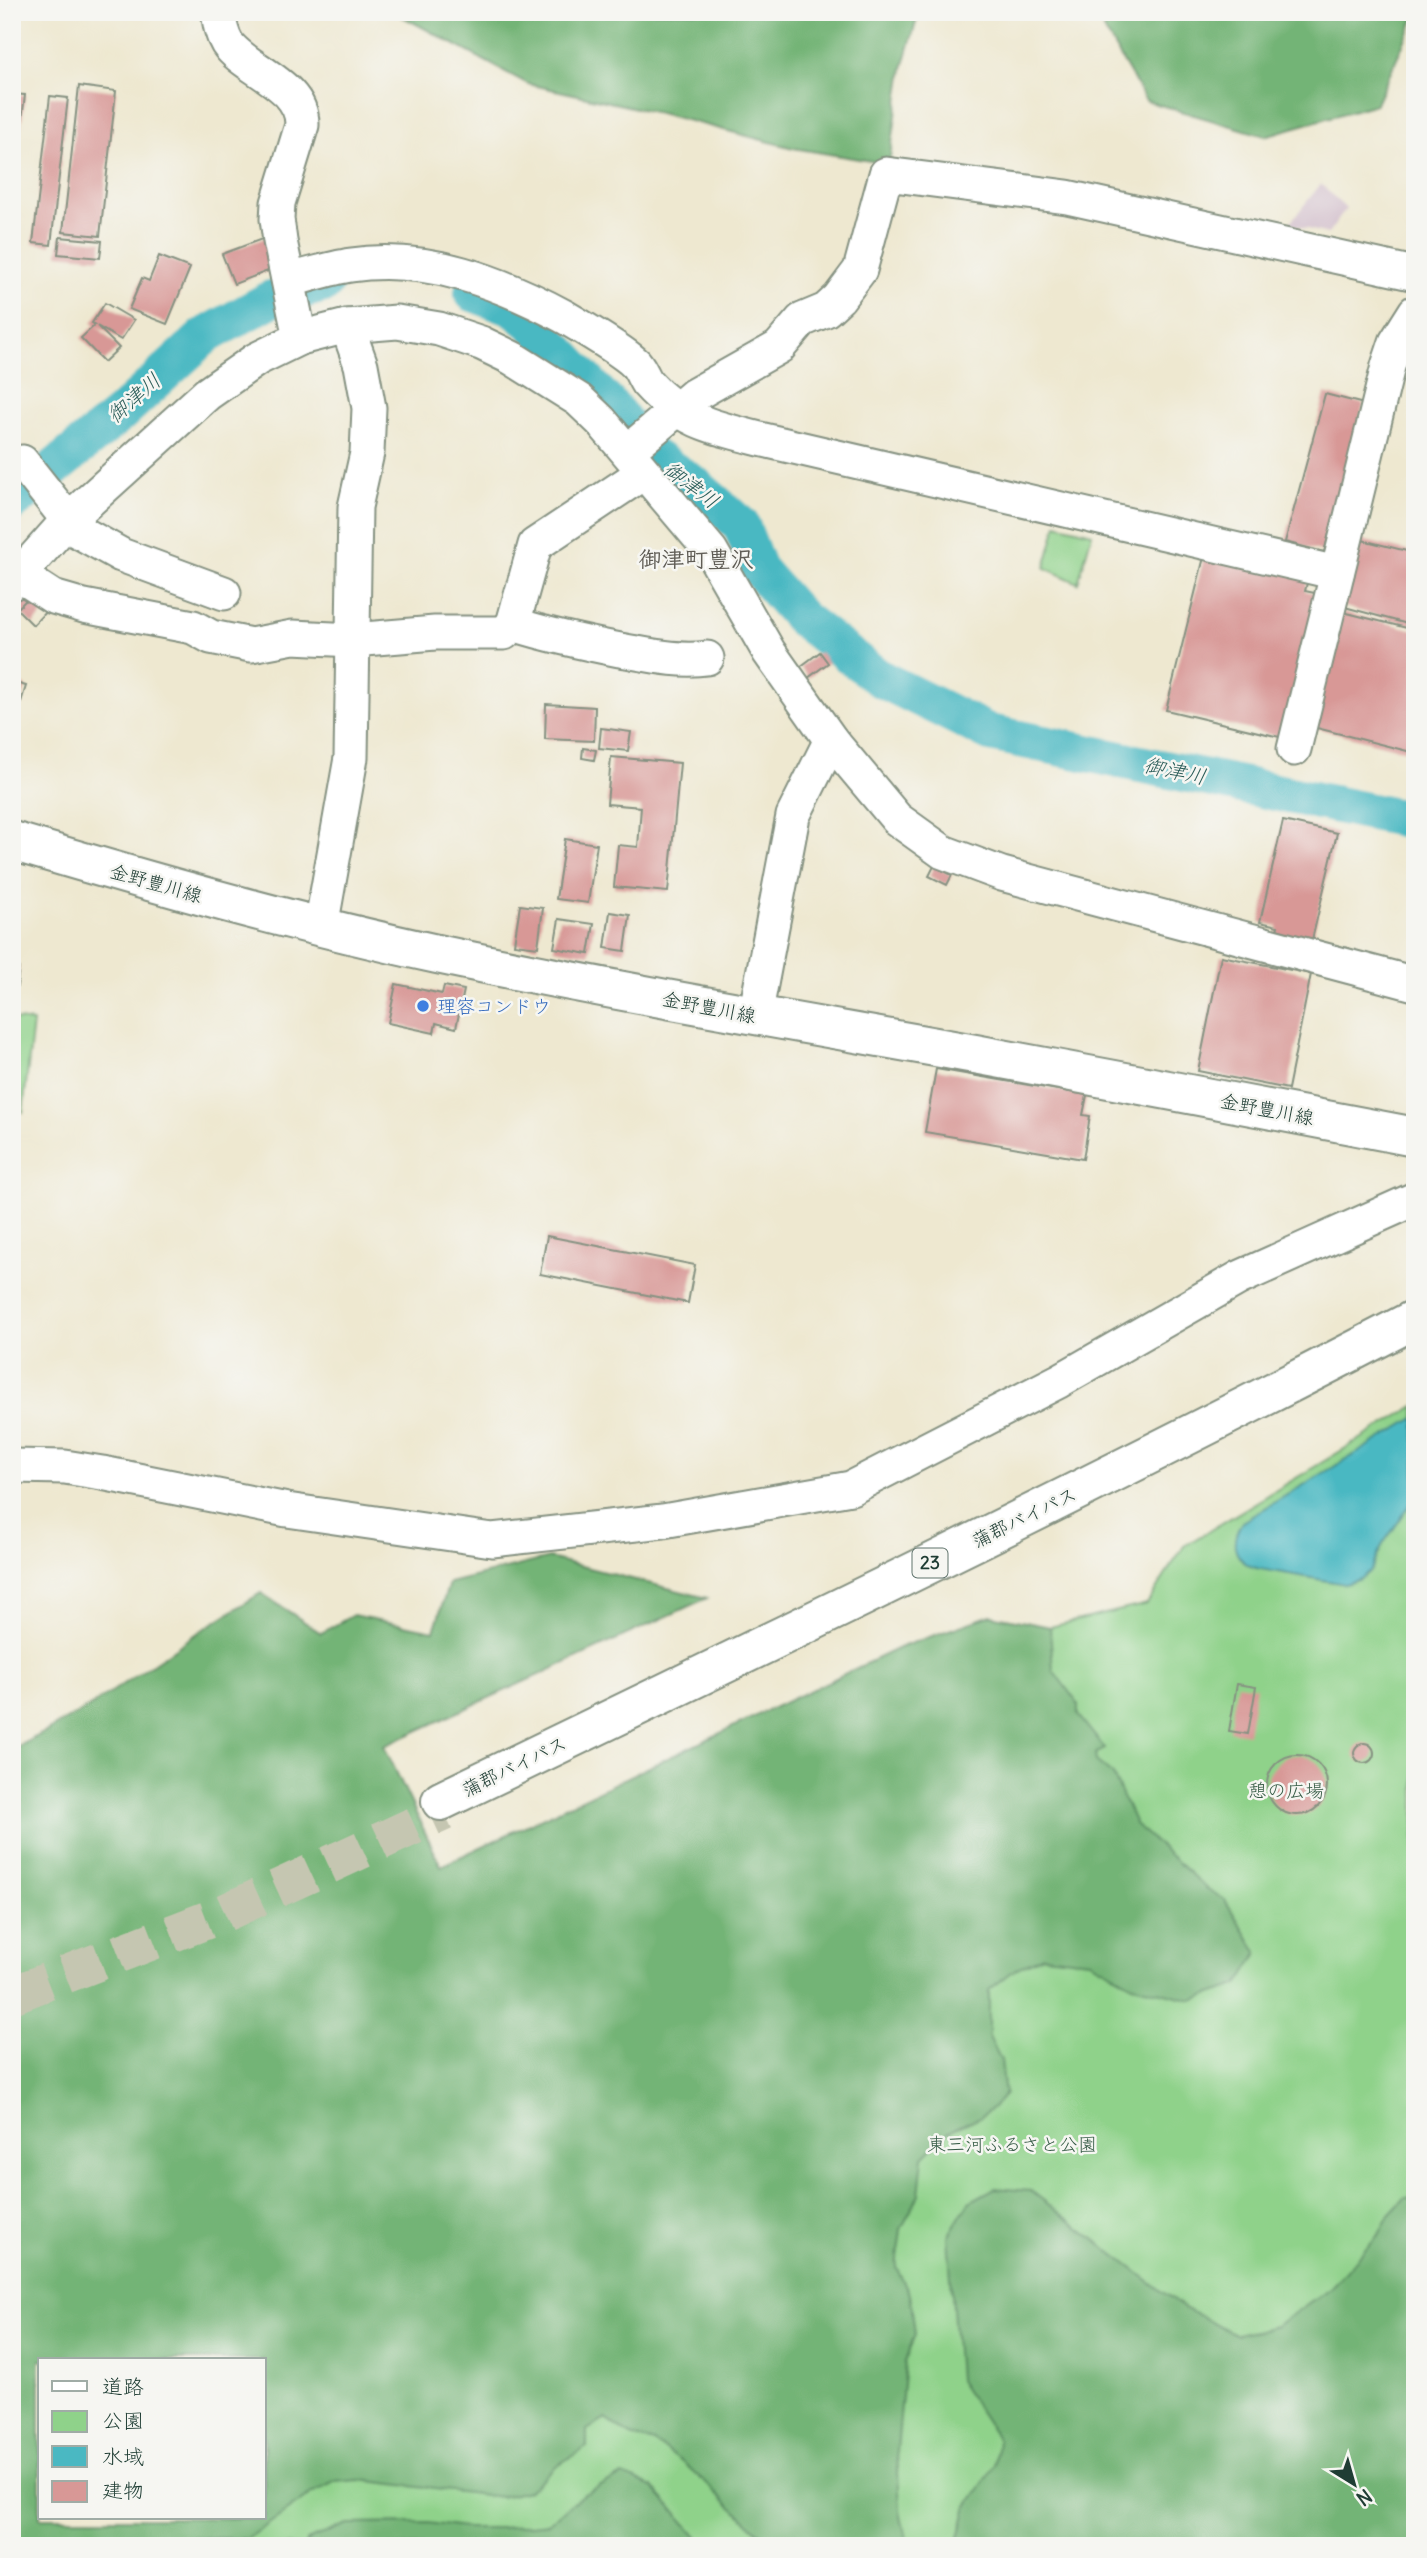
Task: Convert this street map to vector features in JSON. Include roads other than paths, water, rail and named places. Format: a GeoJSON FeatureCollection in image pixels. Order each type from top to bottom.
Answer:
{"type":"FeatureCollection","features":[{"type":"Feature","properties":{"kind":"main road","name":"金野豊川線"},"geometry":{"type":"LineString","coordinates":[[12,841],[148,882],[438,954],[755,1016],[1415,1137]]}},
{"type":"Feature","properties":{"kind":"main road","name":"蒲郡バイパス"},"geometry":{"type":"LineString","coordinates":[[1415,1319],[1189,1436],[442,1807],[1069,1510],[1294,1399],[1415,1333]]}},
{"type":"Feature","properties":{"kind":"street"},"geometry":{"type":"LineString","coordinates":[[218,12],[220,29],[229,46],[289,94],[303,115],[278,203],[279,241],[299,333]]}},
{"type":"Feature","properties":{"kind":"street"},"geometry":{"type":"LineString","coordinates":[[1415,274],[1067,197],[887,174],[860,270],[839,298],[826,310],[802,320],[779,347],[694,395],[674,412],[636,456],[535,545],[513,625],[504,633],[435,633],[353,640],[293,637],[251,645],[211,637],[193,627],[84,606],[53,597],[16,579],[68,520],[207,394],[299,333],[397,322],[439,329],[481,343],[512,358],[579,400],[636,456],[710,551],[769,652],[831,740],[897,819],[943,852],[1002,874],[1415,984]]}},
{"type":"Feature","properties":{"kind":"street"},"geometry":{"type":"LineString","coordinates":[[289,280],[352,265],[406,263],[461,272],[540,303],[582,327],[636,365],[646,382],[674,412],[702,424],[1337,573]]}},
{"type":"Feature","properties":{"kind":"street"},"geometry":{"type":"LineString","coordinates":[[1294,749],[1388,366],[1396,342],[1415,312]]}},
{"type":"Feature","properties":{"kind":"street"},"geometry":{"type":"LineString","coordinates":[[321,927],[351,758],[355,507],[367,453],[369,408],[361,365],[347,326]]}},
{"type":"Feature","properties":{"kind":"street"},"geometry":{"type":"LineString","coordinates":[[22,462],[76,530],[121,555],[225,593]]}},
{"type":"Feature","properties":{"kind":"street"},"geometry":{"type":"LineString","coordinates":[[513,625],[558,638],[685,661],[707,658]]}},
{"type":"Feature","properties":{"kind":"street"},"geometry":{"type":"LineString","coordinates":[[755,1016],[793,816],[831,740]]}},
{"type":"Feature","properties":{"kind":"street"},"geometry":{"type":"LineString","coordinates":[[12,1466],[65,1467],[287,1510],[492,1540],[663,1521],[851,1488],[1059,1381],[1239,1278],[1415,1199]]}},
{"type":"Feature","properties":{"kind":"water"},"geometry":{"type":"Polygon","coordinates":[[[1415,1418],[1415,1498],[1383,1544],[1371,1570],[1360,1579],[1345,1584],[1255,1568],[1242,1560],[1235,1549],[1235,1543],[1242,1522],[1415,1418]]]}},
{"type":"Feature","properties":{"kind":"waterway","name":"御津川"},"geometry":{"type":"LineString","coordinates":[[12,503],[120,414],[205,336],[271,299],[324,284]]}},
{"type":"Feature","properties":{"kind":"waterway","name":"御津川"},"geometry":{"type":"LineString","coordinates":[[473,293],[513,308],[533,324],[616,412],[651,456],[694,484],[741,525],[758,569],[801,618],[879,678],[990,733],[1415,821]]}},
{"type":"Feature","properties":{"kind":"tunnel"},"geometry":{"type":"LineString","coordinates":[[12,1995],[220,1915],[444,1812]]}},
{"type":"Feature","properties":{"kind":"place","name":"理容コンドウ"},"geometry":{"type":"Point","coordinates":[423,1006]}},
{"type":"Feature","properties":{"kind":"district","name":"御津町豊沢"},"geometry":{"type":"Point","coordinates":[696,559]}},
{"type":"Feature","properties":{"kind":"park label","name":"憩の広場"},"geometry":{"type":"Point","coordinates":[1286,1790]}},
{"type":"Feature","properties":{"kind":"park label","name":"東三河ふるさと公園"},"geometry":{"type":"Point","coordinates":[1012,2144]}}]}
